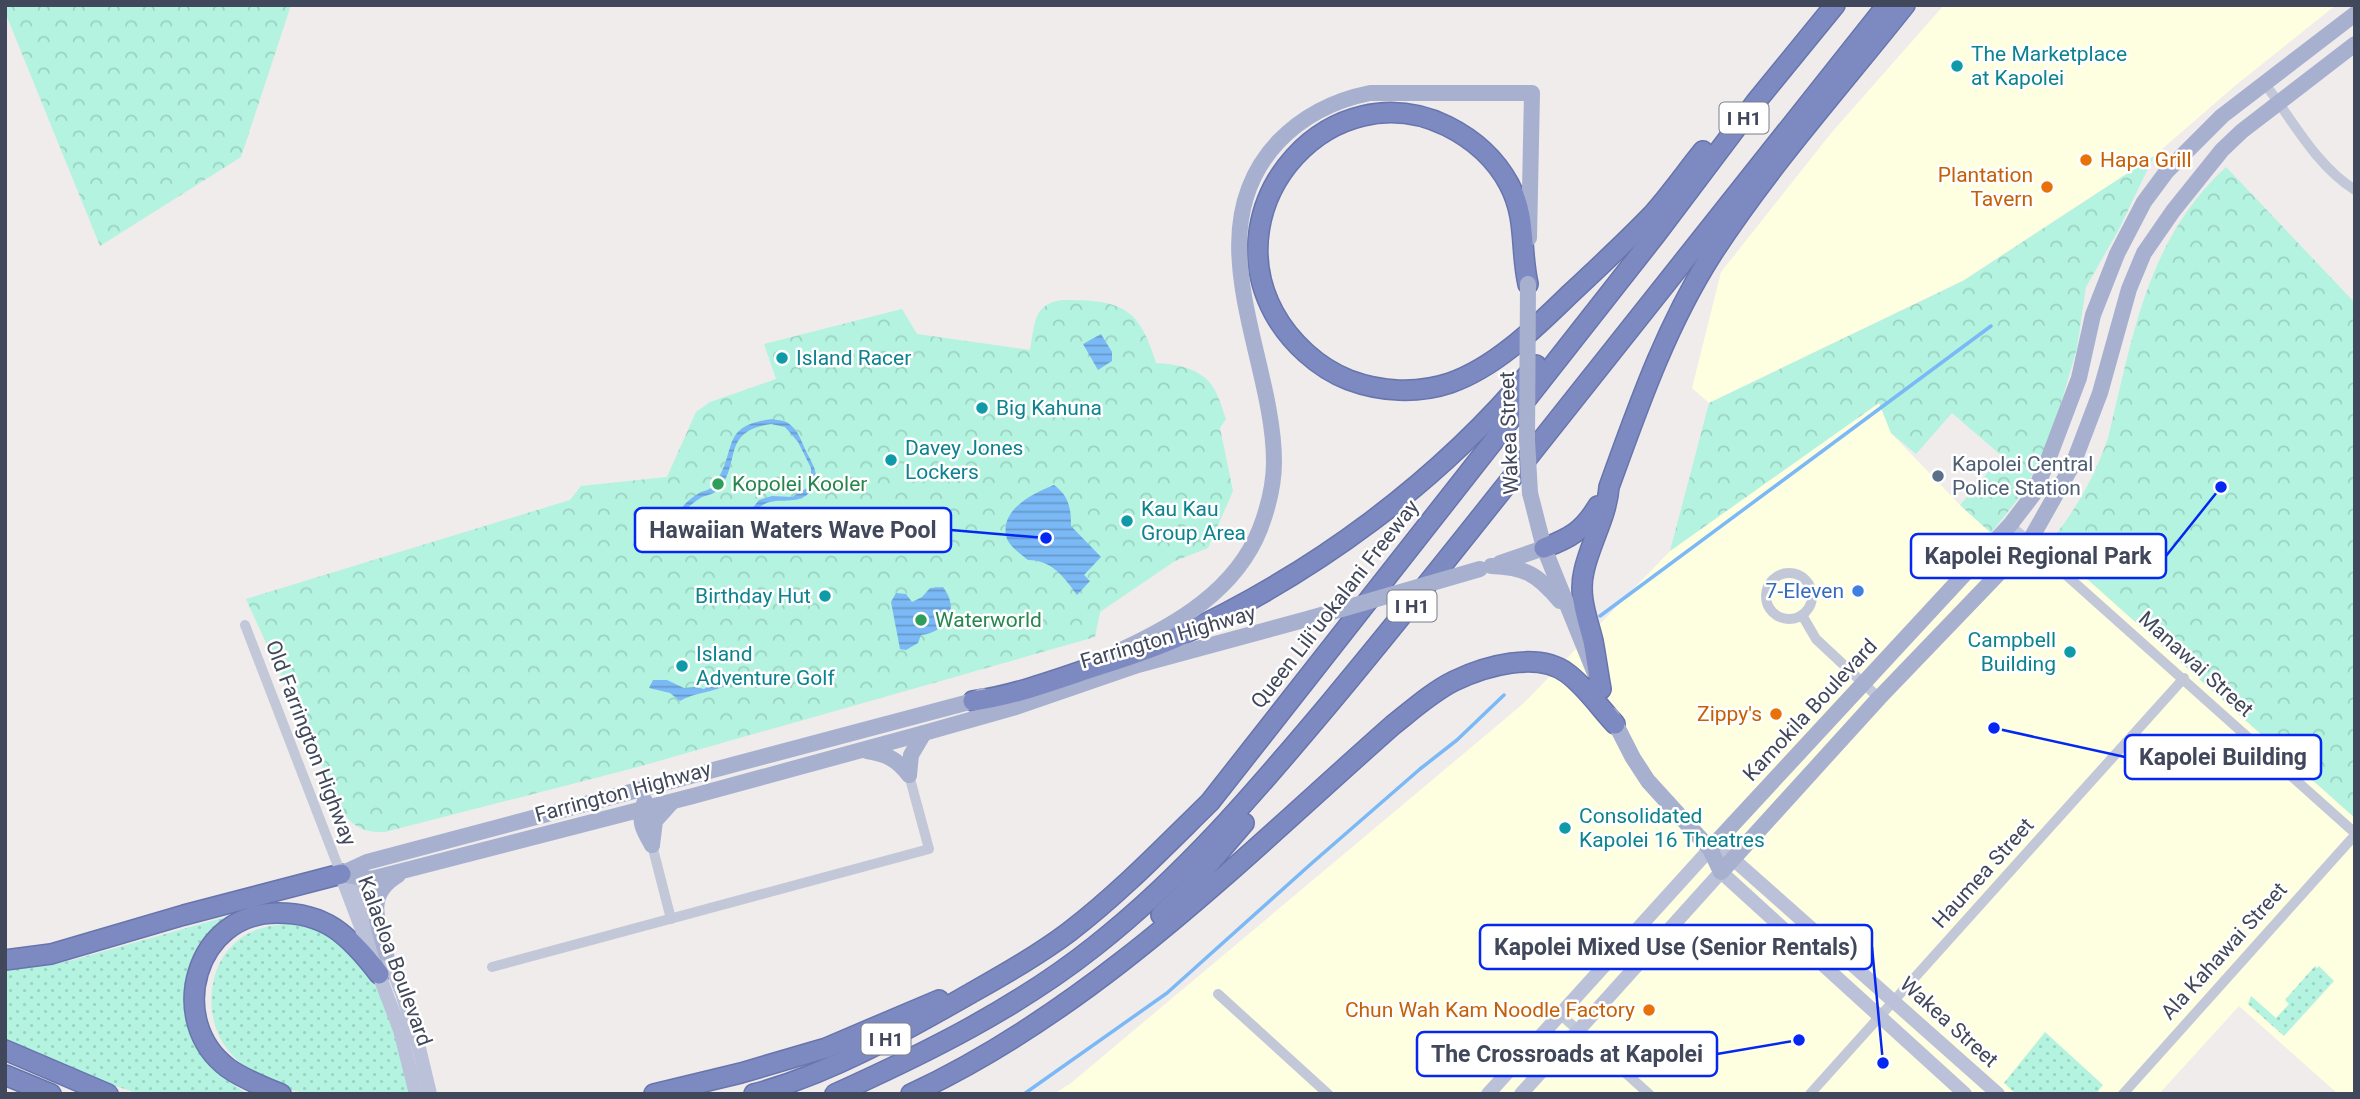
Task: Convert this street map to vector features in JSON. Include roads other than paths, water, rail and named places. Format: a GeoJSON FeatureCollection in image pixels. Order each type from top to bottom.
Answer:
{"type":"FeatureCollection","features":[{"type":"Feature","properties":{"kind":"highway"},"geometry":{"type":"LineString","coordinates":[[1528,284],[1523,260],[1524,230],[1521,214],[1501,172],[1492,159],[1468,138],[1426,118],[1379,114],[1349,121],[1320,134],[1285,166],[1264,207],[1257,238],[1262,285],[1274,314],[1302,349],[1334,373],[1375,388],[1419,390],[1448,384],[1489,363],[1545,319],[1653,214],[1793,39],[1824,5]]}},
{"type":"Feature","properties":{"kind":"highway","name":"Queen Liliʻuokalani Freeway"},"geometry":{"type":"LineString","coordinates":[[754,1094],[853,1056],[912,1027],[1011,970],[1068,933],[1131,880],[1209,802],[1657,233],[1755,103],[1835,5]]}},
{"type":"Feature","properties":{"kind":"highway","name":"I H1"},"geometry":{"type":"LineString","coordinates":[[835,1094],[975,1026],[1043,983],[1093,948],[1145,905],[1199,853],[1257,791],[1399,621],[1886,5]]}},
{"type":"Feature","properties":{"kind":"highway"},"geometry":{"type":"LineString","coordinates":[[1544,548],[1566,540],[1578,532],[1609,487],[1647,383],[1689,293],[1712,255],[1777,165],[1905,5]]}},
{"type":"Feature","properties":{"kind":"highway"},"geometry":{"type":"LineString","coordinates":[[973,701],[994,698],[1065,677],[1173,638],[1253,598],[1324,555],[1407,492],[1492,416],[1560,335],[1657,233]]}},
{"type":"Feature","properties":{"kind":"highway"},"geometry":{"type":"LineString","coordinates":[[1601,689],[1581,584],[1609,497],[1609,487]]}},
{"type":"Feature","properties":{"kind":"highway"},"geometry":{"type":"LineString","coordinates":[[1001,1047],[1151,925],[1184,893],[1341,703],[1399,621]]}},
{"type":"Feature","properties":{"kind":"highway"},"geometry":{"type":"LineString","coordinates":[[911,1094],[1001,1047],[1085,991],[1160,933],[1393,725],[1425,699],[1454,681],[1521,661],[1549,664],[1568,673],[1615,724]]}},
{"type":"Feature","properties":{"kind":"highway"},"geometry":{"type":"LineString","coordinates":[[5,960],[51,954],[184,915],[341,874]]}},
{"type":"Feature","properties":{"kind":"highway"},"geometry":{"type":"LineString","coordinates":[[281,1094],[228,1068],[212,1051],[201,1030],[196,1012],[196,980],[206,952],[218,936],[250,916],[293,913],[311,917],[346,937],[379,974]]}},
{"type":"Feature","properties":{"kind":"highway"},"geometry":{"type":"LineString","coordinates":[[654,1094],[827,1048],[1011,970]]}},
{"type":"Feature","properties":{"kind":"highway"},"geometry":{"type":"LineString","coordinates":[[5,1050],[108,1094]]}},
{"type":"Feature","properties":{"kind":"highway"},"geometry":{"type":"LineString","coordinates":[[5,1077],[32,1094]]}},
{"type":"Feature","properties":{"kind":"highway"},"geometry":{"type":"LineString","coordinates":[[5,1077],[51,1094]]}},
{"type":"Feature","properties":{"kind":"main road"},"geometry":{"type":"LineString","coordinates":[[2265,84],[2355,14]]}},
{"type":"Feature","properties":{"kind":"main road"},"geometry":{"type":"LineString","coordinates":[[2280,103],[2355,44]]}},
{"type":"Feature","properties":{"kind":"main road","name":"Kamokila Boulevard"},"geometry":{"type":"LineString","coordinates":[[1488,1094],[2010,525],[2033,495],[2048,460],[2079,378],[2093,315],[2130,227],[2167,171],[2222,116],[2265,84]]}},
{"type":"Feature","properties":{"kind":"main road","name":"Farrington Highway"},"geometry":{"type":"LineString","coordinates":[[341,874],[367,862],[973,701],[989,692],[1023,684],[1118,651],[1162,631],[1194,611],[1243,561],[1259,531],[1272,480],[1273,439],[1241,275],[1238,246],[1241,216],[1250,187],[1273,147],[1310,115],[1354,96],[1387,92],[1532,93]]}},
{"type":"Feature","properties":{"kind":"main road","name":"Wakea Street"},"geometry":{"type":"LineString","coordinates":[[1532,93],[1527,440],[1530,493],[1544,548],[1615,724],[1648,781],[1710,849],[1721,872],[1965,1094]]}},
{"type":"Feature","properties":{"kind":"main road","name":"Kamokila Boulevard"},"geometry":{"type":"LineString","coordinates":[[1521,1094],[1879,698],[2029,542],[2073,464],[2100,393],[2129,289],[2144,253],[2173,211],[2222,150],[2242,131],[2280,103]]}},
{"type":"Feature","properties":{"kind":"main road","name":"Farrington Highway"},"geometry":{"type":"LineString","coordinates":[[341,874],[371,879],[924,733],[1016,707],[1138,665],[1311,618],[1544,548]]}},
{"type":"Feature","properties":{"kind":"main road"},"geometry":{"type":"LineString","coordinates":[[1486,567],[1509,566],[1530,572],[1548,587],[1567,609]]}},
{"type":"Feature","properties":{"kind":"main road"},"geometry":{"type":"LineString","coordinates":[[909,775],[911,755],[924,733]]}},
{"type":"Feature","properties":{"kind":"main road"},"geometry":{"type":"LineString","coordinates":[[860,750],[895,759],[909,775]]}},
{"type":"Feature","properties":{"kind":"main road"},"geometry":{"type":"LineString","coordinates":[[652,845],[642,829],[641,809],[650,795],[662,785]]}},
{"type":"Feature","properties":{"kind":"main road"},"geometry":{"type":"LineString","coordinates":[[652,845],[655,821],[673,801]]}},
{"type":"Feature","properties":{"kind":"main road"},"geometry":{"type":"LineString","coordinates":[[602,820],[630,823],[642,829]]}},
{"type":"Feature","properties":{"kind":"main road","name":"Wakea Street"},"geometry":{"type":"LineString","coordinates":[[1710,849],[1733,859],[1998,1094]]}},
{"type":"Feature","properties":{"kind":"main road"},"geometry":{"type":"LineString","coordinates":[[386,953],[376,903],[380,890],[404,871]]}},
{"type":"Feature","properties":{"kind":"main road","name":"Kalaeloa Boulevard"},"geometry":{"type":"LineString","coordinates":[[341,874],[357,886],[386,953],[402,993],[430,1094]]}},
{"type":"Feature","properties":{"kind":"main road","name":"Kalaeloa Boulevard"},"geometry":{"type":"LineString","coordinates":[[341,874],[400,1030],[416,1094]]}},
{"type":"Feature","properties":{"kind":"street"},"geometry":{"type":"LineString","coordinates":[[2265,84],[2309,145],[2339,178],[2355,190]]}},
{"type":"Feature","properties":{"kind":"street","name":"Manawai Street"},"geometry":{"type":"LineString","coordinates":[[2010,525],[2184,678],[2355,834]]}},
{"type":"Feature","properties":{"kind":"street"},"geometry":{"type":"LineString","coordinates":[[1790,573],[1808,582],[1811,603],[1802,615],[1789,619],[1771,610],[1767,603],[1768,588],[1776,577],[1790,573]]}},
{"type":"Feature","properties":{"kind":"street"},"geometry":{"type":"LineString","coordinates":[[1802,615],[1816,639],[1879,698]]}},
{"type":"Feature","properties":{"kind":"street","name":"Old Farrington Highway"},"geometry":{"type":"LineString","coordinates":[[244,625],[341,874]]}},
{"type":"Feature","properties":{"kind":"street","name":"Haumea Street"},"geometry":{"type":"LineString","coordinates":[[1810,1094],[2184,678]]}},
{"type":"Feature","properties":{"kind":"street"},"geometry":{"type":"LineString","coordinates":[[492,967],[929,849],[909,775]]}},
{"type":"Feature","properties":{"kind":"street","name":"Ala Kahawai Street"},"geometry":{"type":"LineString","coordinates":[[2123,1094],[2355,834]]}},
{"type":"Feature","properties":{"kind":"street"},"geometry":{"type":"LineString","coordinates":[[652,845],[671,919]]}},
{"type":"Feature","properties":{"kind":"street"},"geometry":{"type":"LineString","coordinates":[[1219,994],[1328,1094]]}},
{"type":"Feature","properties":{"kind":"street"},"geometry":{"type":"LineString","coordinates":[[1560,1014],[1649,1094]]}},
{"type":"Feature","properties":{"kind":"water"},"geometry":{"type":"Polygon","coordinates":[[[1101,334],[1112,352],[1112,361],[1098,370],[1083,344],[1101,334]]]}},
{"type":"Feature","properties":{"kind":"water","name":"Kopolei Kooler"},"geometry":{"type":"Polygon","coordinates":[[[780,420],[795,429],[815,470],[816,479],[812,489],[802,498],[769,502],[758,509],[769,530],[766,538],[756,527],[747,526],[730,544],[695,548],[678,539],[673,519],[692,498],[713,487],[724,468],[733,440],[745,427],[756,422],[780,420]],[[771,424],[744,434],[734,450],[725,481],[717,491],[695,502],[678,520],[682,535],[696,543],[727,540],[759,500],[772,496],[792,497],[807,488],[811,479],[811,468],[798,442],[785,427],[771,424]]]}},
{"type":"Feature","properties":{"kind":"water"},"geometry":{"type":"Polygon","coordinates":[[[1054,485],[1068,503],[1071,526],[1101,557],[1084,575],[1090,581],[1077,595],[1057,571],[1044,563],[1028,560],[1012,546],[1006,535],[1006,525],[1014,509],[1038,492],[1054,485]]]}},
{"type":"Feature","properties":{"kind":"water","name":"Waterworld"},"geometry":{"type":"Polygon","coordinates":[[[943,587],[951,603],[951,611],[944,624],[921,635],[918,643],[906,650],[900,649],[891,602],[896,593],[906,594],[912,602],[922,597],[930,588],[943,587]]]}},
{"type":"Feature","properties":{"kind":"water"},"geometry":{"type":"Polygon","coordinates":[[[653,680],[667,680],[684,688],[704,689],[718,680],[727,681],[728,684],[680,701],[670,693],[649,688],[653,680]]]}},
{"type":"Feature","properties":{"kind":"waterway"},"geometry":{"type":"LineString","coordinates":[[1600,616],[1991,326]]}},
{"type":"Feature","properties":{"kind":"waterway"},"geometry":{"type":"LineString","coordinates":[[1024,1094],[1167,993],[1312,863],[1457,740],[1504,695]]}},
{"type":"Feature","properties":{"kind":"place","name":"The Marketplace at Kapolei"},"geometry":{"type":"Point","coordinates":[1957,66]}},
{"type":"Feature","properties":{"kind":"place","name":"Hapa Grill"},"geometry":{"type":"Point","coordinates":[2086,160]}},
{"type":"Feature","properties":{"kind":"place","name":"Plantation Tavern"},"geometry":{"type":"Point","coordinates":[2047,187]}},
{"type":"Feature","properties":{"kind":"place","name":"Island Racer"},"geometry":{"type":"Point","coordinates":[782,358]}},
{"type":"Feature","properties":{"kind":"place","name":"Big Kahuna"},"geometry":{"type":"Point","coordinates":[982,408]}},
{"type":"Feature","properties":{"kind":"place","name":"Davey Jones Lockers"},"geometry":{"type":"Point","coordinates":[891,460]}},
{"type":"Feature","properties":{"kind":"place","name":"Kapolei Central Police Station"},"geometry":{"type":"Point","coordinates":[1938,476]}},
{"type":"Feature","properties":{"kind":"place","name":"Kopolei Kooler"},"geometry":{"type":"Point","coordinates":[718,484]}},
{"type":"Feature","properties":{"kind":"place","name":"Kapolei Regional Park"},"geometry":{"type":"Point","coordinates":[2221,487]}},
{"type":"Feature","properties":{"kind":"place","name":"Kau Kau Group Area"},"geometry":{"type":"Point","coordinates":[1127,521]}},
{"type":"Feature","properties":{"kind":"place","name":"Hawaiian Waters Wave Pool"},"geometry":{"type":"Point","coordinates":[1046,538]}},
{"type":"Feature","properties":{"kind":"place","name":"7-Eleven"},"geometry":{"type":"Point","coordinates":[1858,591]}},
{"type":"Feature","properties":{"kind":"place","name":"Birthday Hut"},"geometry":{"type":"Point","coordinates":[825,596]}},
{"type":"Feature","properties":{"kind":"place","name":"Waterworld"},"geometry":{"type":"Point","coordinates":[921,620]}},
{"type":"Feature","properties":{"kind":"place","name":"Campbell Building"},"geometry":{"type":"Point","coordinates":[2070,652]}},
{"type":"Feature","properties":{"kind":"place","name":"Island Adventure Golf"},"geometry":{"type":"Point","coordinates":[682,666]}},
{"type":"Feature","properties":{"kind":"place","name":"Zippy's"},"geometry":{"type":"Point","coordinates":[1776,714]}},
{"type":"Feature","properties":{"kind":"place","name":"Kapolei Building"},"geometry":{"type":"Point","coordinates":[1994,728]}},
{"type":"Feature","properties":{"kind":"place","name":"Consolidated Kapolei 16 Theatres"},"geometry":{"type":"Point","coordinates":[1565,828]}},
{"type":"Feature","properties":{"kind":"place","name":"Chun Wah Kam Noodle Factory"},"geometry":{"type":"Point","coordinates":[1649,1010]}},
{"type":"Feature","properties":{"kind":"place","name":"The Crossroads at Kapolei"},"geometry":{"type":"Point","coordinates":[1799,1040]}},
{"type":"Feature","properties":{"kind":"place","name":"Kapolei Mixed Use (Senior Rentals)"},"geometry":{"type":"Point","coordinates":[1883,1063]}}]}
